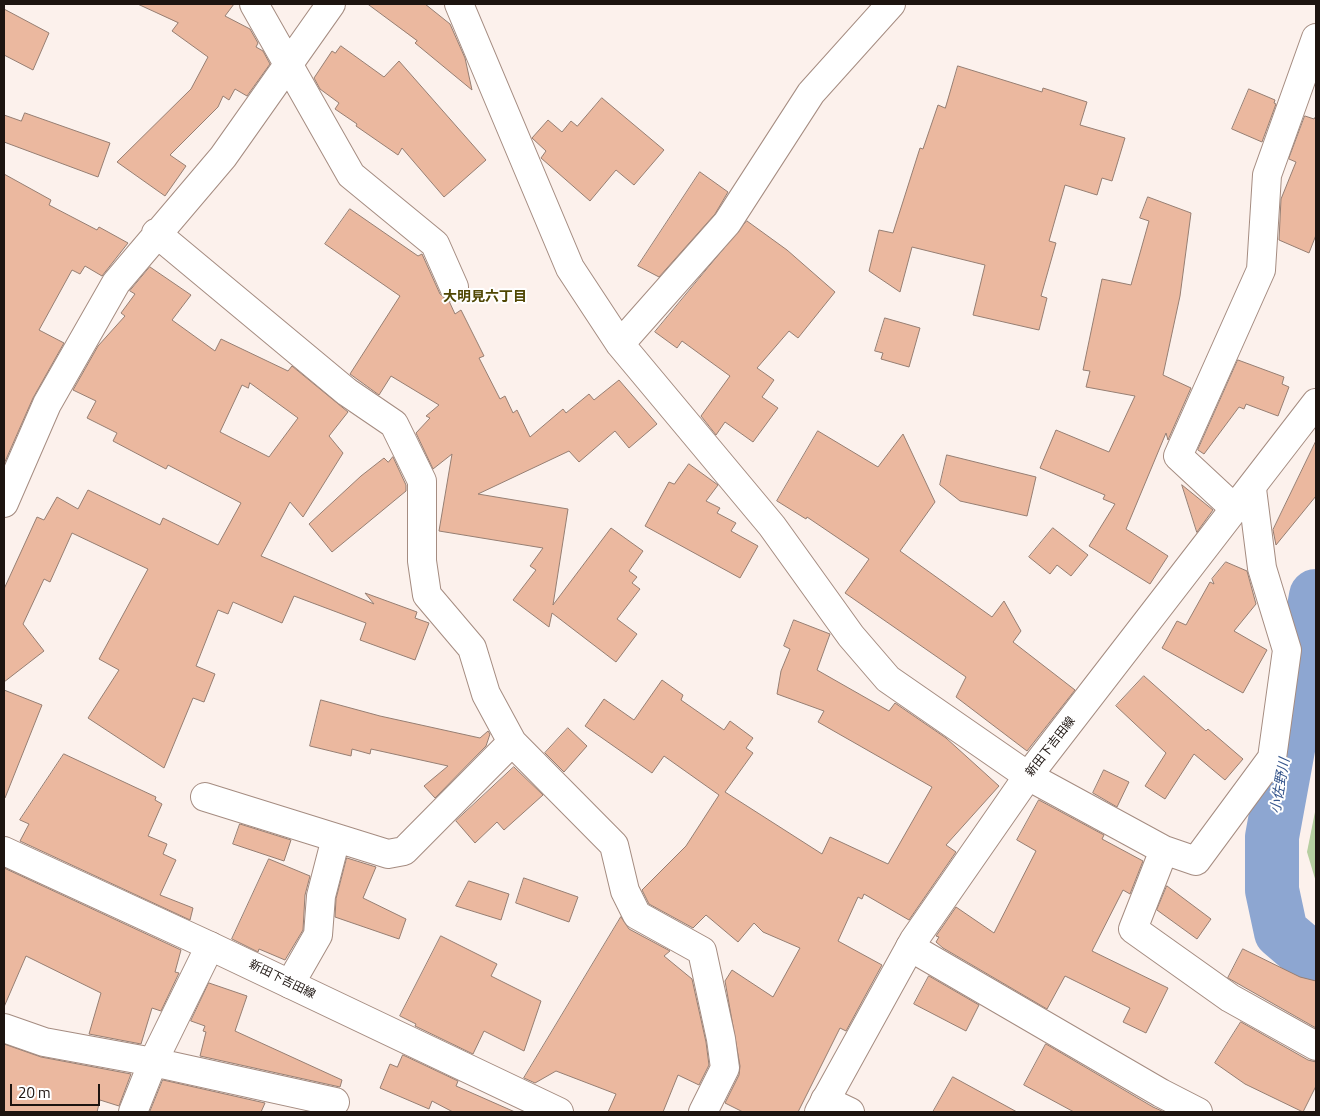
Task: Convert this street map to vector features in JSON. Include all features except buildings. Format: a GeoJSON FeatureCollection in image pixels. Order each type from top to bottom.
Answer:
{"type":"FeatureCollection","features":[{"type":"Feature","properties":{"kind":"street"},"geometry":{"type":"LineString","coordinates":[[254,4],[287,66],[351,175],[435,244],[454,287]]}},
{"type":"Feature","properties":{"kind":"street"},"geometry":{"type":"LineString","coordinates":[[4,503],[47,404],[111,291],[156,233],[223,157],[331,4]]}},
{"type":"Feature","properties":{"kind":"street"},"geometry":{"type":"LineString","coordinates":[[459,4],[570,268],[620,344],[772,526],[851,636],[888,680],[1028,776],[1164,850],[1196,862],[1272,758],[1287,650],[1262,568],[1252,488]]}},
{"type":"Feature","properties":{"kind":"street"},"geometry":{"type":"LineString","coordinates":[[620,344],[726,223],[811,93],[891,4]]}},
{"type":"Feature","properties":{"kind":"street"},"geometry":{"type":"LineString","coordinates":[[1235,509],[1178,456],[1261,270],[1267,175],[1316,38]]}},
{"type":"Feature","properties":{"kind":"street"},"geometry":{"type":"LineString","coordinates":[[156,233],[348,392],[394,424],[422,480],[422,561],[427,595],[472,648],[486,694],[512,742],[614,845],[625,891],[638,915],[702,952],[721,1038],[725,1068],[703,1112]]}},
{"type":"Feature","properties":{"kind":"street","name":"新田下吉田線"},"geometry":{"type":"LineString","coordinates":[[822,1106],[910,947],[1028,776],[1316,403]]}},
{"type":"Feature","properties":{"kind":"street"},"geometry":{"type":"LineString","coordinates":[[205,797],[388,854],[404,851],[512,742]]}},
{"type":"Feature","properties":{"kind":"street"},"geometry":{"type":"LineString","coordinates":[[290,984],[318,935],[322,896],[336,838]]}},
{"type":"Feature","properties":{"kind":"street"},"geometry":{"type":"LineString","coordinates":[[1164,850],[1133,929],[1230,998],[1316,1046]]}},
{"type":"Feature","properties":{"kind":"street","name":"新田下吉田線"},"geometry":{"type":"LineString","coordinates":[[4,851],[290,984],[550,1111]]}},
{"type":"Feature","properties":{"kind":"street"},"geometry":{"type":"LineString","coordinates":[[133,1112],[153,1062],[210,946]]}},
{"type":"Feature","properties":{"kind":"street"},"geometry":{"type":"LineString","coordinates":[[910,947],[1161,1093],[1198,1112]]}},
{"type":"Feature","properties":{"kind":"street"},"geometry":{"type":"LineString","coordinates":[[4,1028],[44,1042],[153,1062],[335,1102]]}},
{"type":"Feature","properties":{"kind":"street"},"geometry":{"type":"LineString","coordinates":[[822,1106],[850,1112]]}},
{"type":"Feature","properties":{"kind":"green space"},"geometry":{"type":"Polygon","coordinates":[[[1316,807],[1316,882],[1307,852],[1316,807]]]}},
{"type":"Feature","properties":{"kind":"waterway","name":"小佐野川"},"geometry":{"type":"LineString","coordinates":[[1316,596],[1272,837],[1272,890],[1281,932],[1316,962]]}},
{"type":"Feature","properties":{"kind":"district","name":"大明見六丁目"},"geometry":{"type":"Point","coordinates":[485,298]}}]}
